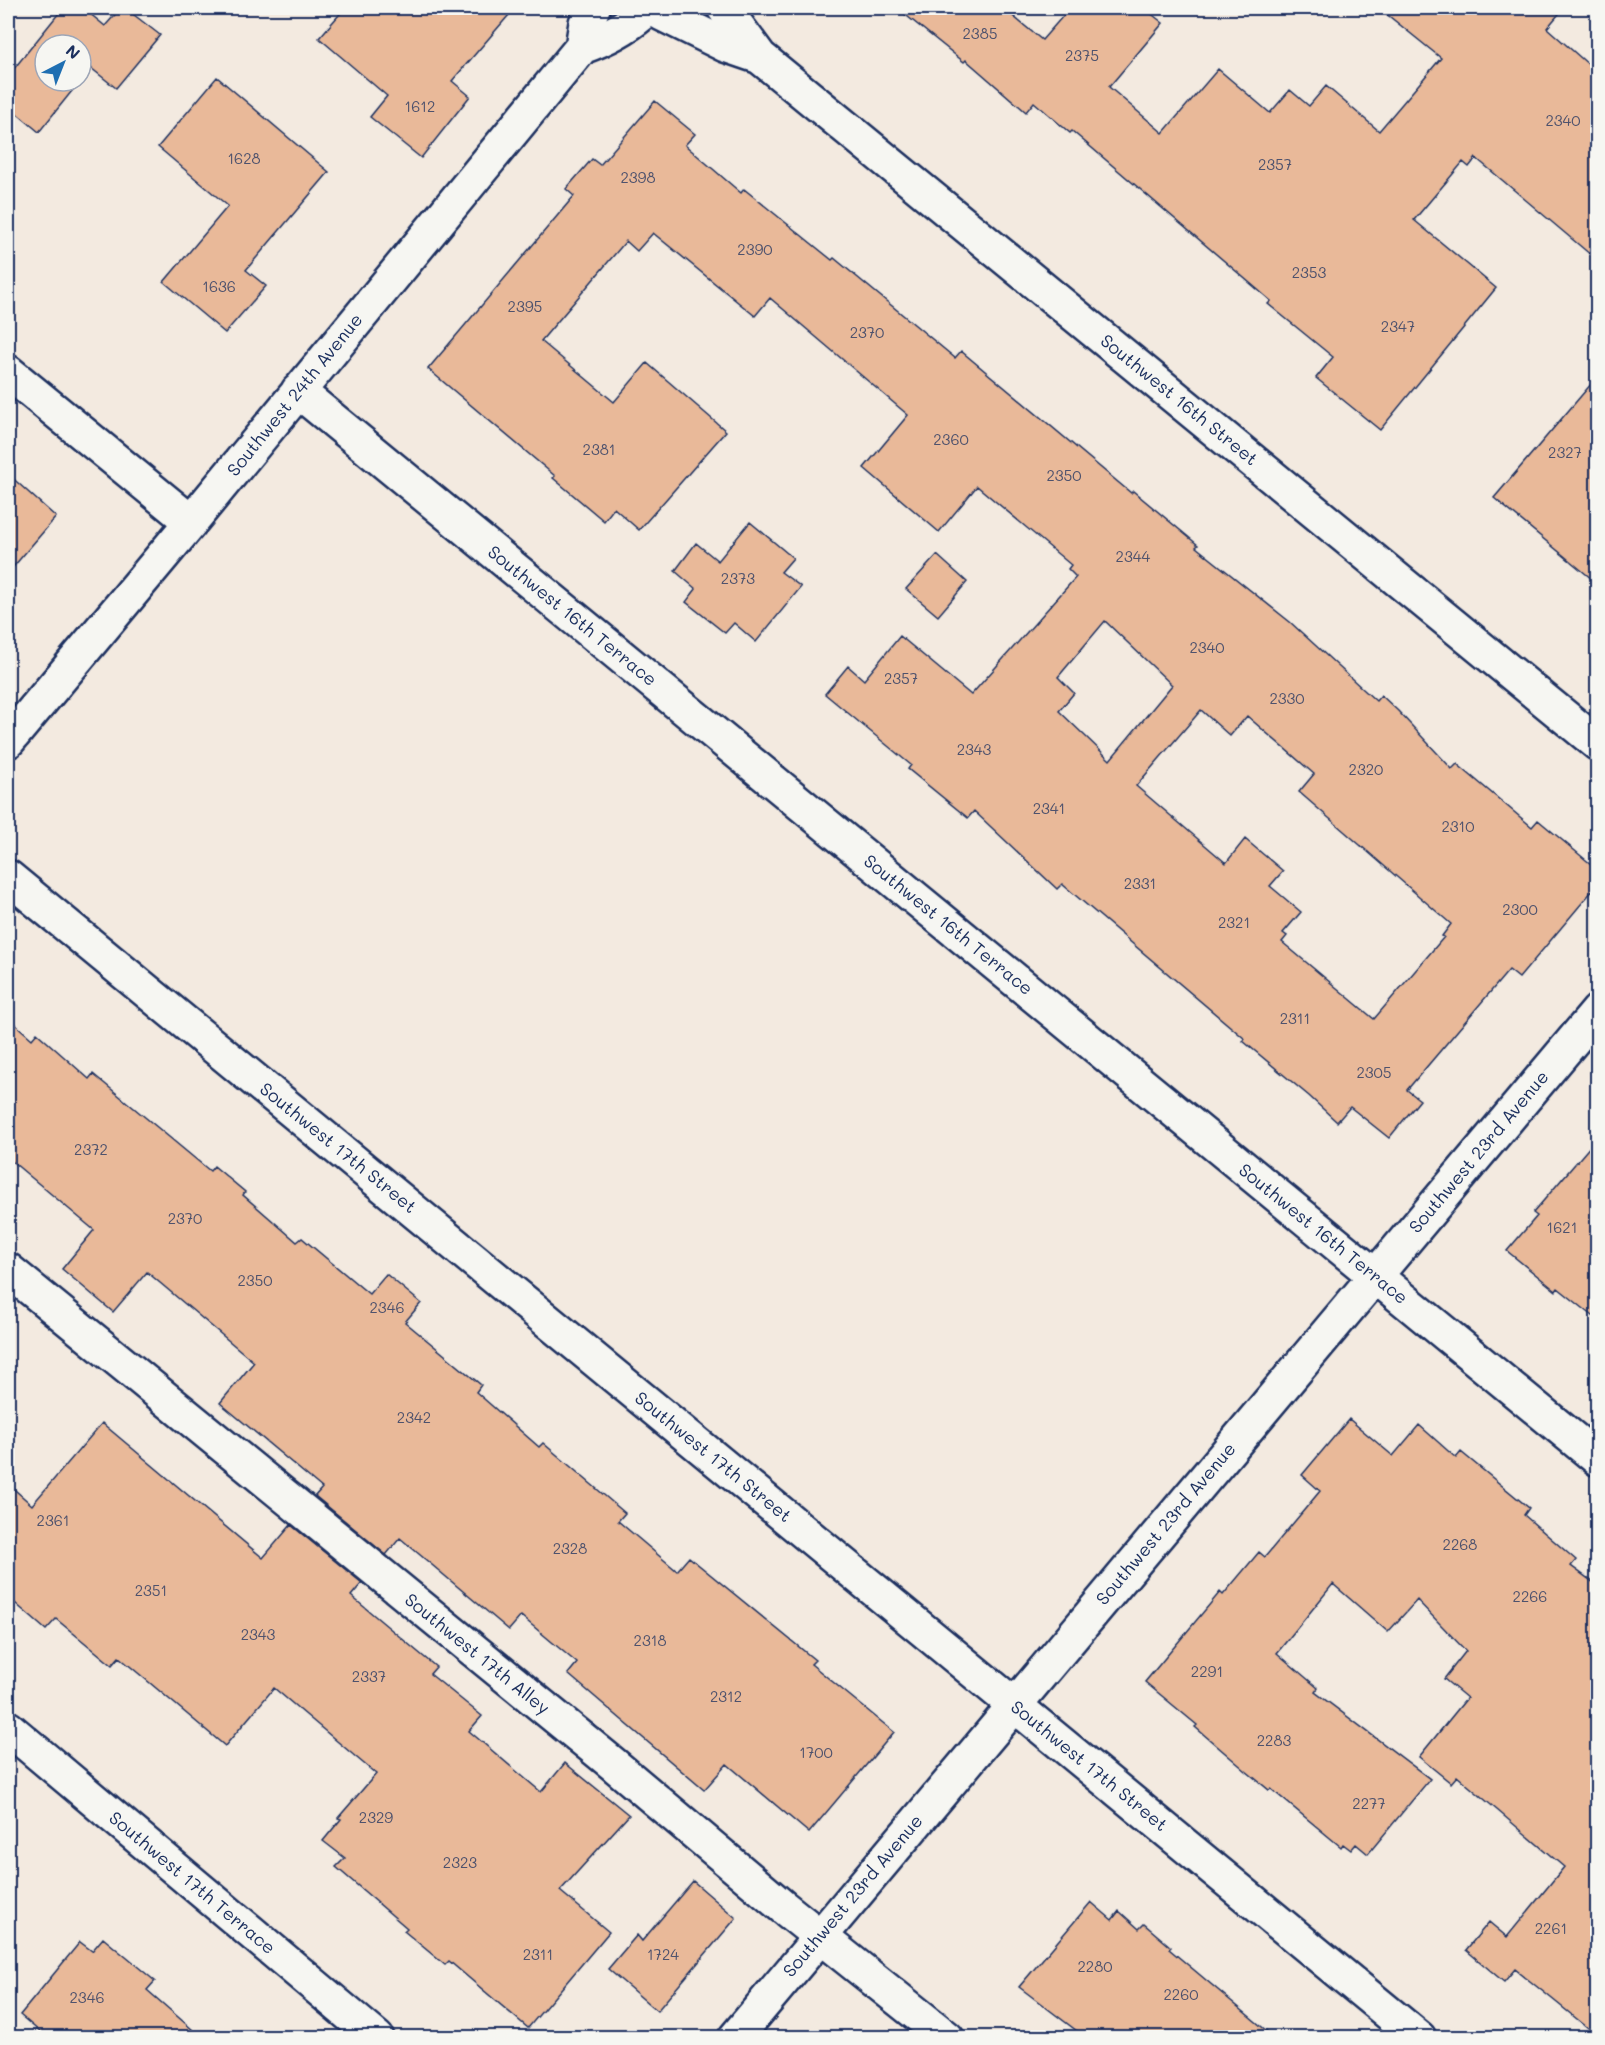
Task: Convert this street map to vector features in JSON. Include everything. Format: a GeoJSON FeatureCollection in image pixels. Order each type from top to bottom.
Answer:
{"type":"FeatureCollection","features":[{"type":"Feature","properties":{"kind":"street","name":"Southwest 24th Avenue"},"geometry":{"type":"LineString","coordinates":[[8,741],[582,47],[586,23],[592,8]]}},
{"type":"Feature","properties":{"kind":"street","name":"Southwest 16th Street"},"geometry":{"type":"LineString","coordinates":[[724,8],[760,57],[1598,744]]}},
{"type":"Feature","properties":{"kind":"street"},"geometry":{"type":"LineString","coordinates":[[582,47],[604,40],[653,11]]}},
{"type":"Feature","properties":{"kind":"street","name":"Southwest 16th Street"},"geometry":{"type":"LineString","coordinates":[[653,11],[726,45],[760,57]]}},
{"type":"Feature","properties":{"kind":"street"},"geometry":{"type":"LineString","coordinates":[[8,372],[191,522]]}},
{"type":"Feature","properties":{"kind":"street","name":"Southwest 16th Terrace"},"geometry":{"type":"LineString","coordinates":[[298,391],[1598,1459]]}},
{"type":"Feature","properties":{"kind":"street","name":"Southwest 17th Street"},"geometry":{"type":"LineString","coordinates":[[8,877],[1419,2037]]}},
{"type":"Feature","properties":{"kind":"street","name":"Southwest 23rd Avenue"},"geometry":{"type":"LineString","coordinates":[[735,2037],[1598,1011]]}},
{"type":"Feature","properties":{"kind":"street","name":"Southwest 17th Alley"},"geometry":{"type":"LineString","coordinates":[[8,1270],[612,1763],[819,1936],[947,2037]]}},
{"type":"Feature","properties":{"kind":"street","name":"Southwest 17th Terrace"},"geometry":{"type":"LineString","coordinates":[[8,1728],[376,2037]]}},
{"type":"Feature","properties":{"kind":"building"},"geometry":{"type":"Polygon","coordinates":[[[63,8],[83,8],[105,26],[121,8],[125,8],[160,35],[116,88],[93,70],[93,33],[43,33],[63,8]]]}},
{"type":"Feature","properties":{"kind":"building"},"geometry":{"type":"Polygon","coordinates":[[[345,8],[515,8],[452,81],[470,96],[421,158],[370,117],[387,96],[319,38],[345,8]]]}},
{"type":"Feature","properties":{"kind":"building"},"geometry":{"type":"Polygon","coordinates":[[[897,8],[1003,8],[1042,40],[1070,8],[1144,8],[1163,23],[1109,87],[1163,133],[1218,69],[1270,113],[1290,90],[1309,106],[1326,86],[1379,131],[1441,58],[1379,8],[1564,8],[1547,28],[1598,73],[1598,261],[1476,158],[1469,167],[1463,162],[1414,220],[1496,288],[1380,430],[1316,378],[1333,357],[1268,304],[1271,301],[1072,131],[1070,133],[1034,102],[1026,112],[966,60],[964,62],[897,8]]]}},
{"type":"Feature","properties":{"kind":"building"},"geometry":{"type":"Polygon","coordinates":[[[33,45],[33,93],[70,93],[39,132],[8,106],[8,76],[33,45]]]}},
{"type":"Feature","properties":{"kind":"building"},"geometry":{"type":"Polygon","coordinates":[[[217,77],[329,172],[246,270],[266,286],[225,333],[164,282],[228,206],[158,147],[217,77]]]}},
{"type":"Feature","properties":{"kind":"building"},"geometry":{"type":"Polygon","coordinates":[[[655,101],[695,134],[685,145],[741,193],[744,189],[832,260],[834,258],[955,358],[961,351],[1131,493],[1133,491],[1198,545],[1196,547],[1290,622],[1376,701],[1381,695],[1452,769],[1457,764],[1532,827],[1538,820],[1598,870],[1598,884],[1519,978],[1509,970],[1407,1090],[1420,1100],[1389,1138],[1350,1107],[1337,1122],[1243,1041],[1245,1039],[1062,884],[1057,889],[974,811],[968,818],[908,769],[911,765],[825,694],[848,666],[864,680],[900,636],[971,695],[1076,577],[1068,569],[1071,565],[977,486],[939,532],[864,468],[908,415],[770,298],[755,316],[653,233],[637,251],[626,241],[541,341],[614,402],[647,363],[726,431],[639,530],[614,508],[604,521],[553,478],[555,476],[428,369],[574,196],[566,189],[592,159],[600,165],[655,101]],[[1105,621],[1058,677],[1074,693],[1059,711],[1110,760],[1172,685],[1105,621]],[[1201,710],[1136,786],[1226,863],[1245,839],[1283,871],[1270,886],[1301,912],[1283,933],[1287,936],[1282,942],[1374,1019],[1444,937],[1442,936],[1451,924],[1299,792],[1314,774],[1247,716],[1230,736],[1201,710]]]}},
{"type":"Feature","properties":{"kind":"building"},"geometry":{"type":"Polygon","coordinates":[[[1598,376],[1598,584],[1494,498],[1598,376]]]}},
{"type":"Feature","properties":{"kind":"building"},"geometry":{"type":"Polygon","coordinates":[[[8,474],[56,517],[8,573],[8,474]]]}},
{"type":"Feature","properties":{"kind":"building"},"geometry":{"type":"Polygon","coordinates":[[[750,522],[793,558],[781,572],[801,587],[756,642],[734,623],[725,633],[686,602],[696,589],[675,571],[696,543],[718,561],[750,522]]]}},
{"type":"Feature","properties":{"kind":"building"},"geometry":{"type":"Polygon","coordinates":[[[937,555],[967,582],[938,616],[906,589],[937,555]]]}},
{"type":"Feature","properties":{"kind":"building"},"geometry":{"type":"Polygon","coordinates":[[[8,1018],[32,1039],[37,1033],[89,1079],[93,1074],[210,1171],[214,1166],[245,1192],[243,1195],[297,1242],[302,1238],[369,1294],[386,1274],[421,1303],[405,1322],[481,1385],[476,1392],[539,1447],[543,1443],[625,1513],[618,1521],[677,1571],[689,1557],[815,1660],[811,1664],[894,1732],[809,1833],[727,1764],[704,1790],[568,1674],[577,1663],[521,1616],[509,1630],[400,1538],[386,1555],[315,1496],[322,1488],[220,1403],[254,1362],[147,1272],[113,1312],[62,1269],[94,1230],[8,1158],[8,1018]]]}},
{"type":"Feature","properties":{"kind":"building"},"geometry":{"type":"Polygon","coordinates":[[[1598,1137],[1598,1320],[1558,1288],[1556,1291],[1507,1251],[1537,1216],[1533,1213],[1598,1137]]]}},
{"type":"Feature","properties":{"kind":"building"},"geometry":{"type":"Polygon","coordinates":[[[1349,1419],[1393,1456],[1419,1425],[1456,1458],[1461,1452],[1529,1508],[1524,1515],[1576,1560],[1571,1566],[1598,1586],[1598,2036],[1515,1969],[1504,1982],[1466,1950],[1489,1922],[1507,1937],[1564,1867],[1457,1776],[1451,1783],[1419,1757],[1467,1698],[1444,1679],[1466,1651],[1417,1600],[1388,1632],[1333,1584],[1277,1653],[1318,1688],[1315,1692],[1430,1779],[1368,1854],[1356,1844],[1351,1850],[1343,1844],[1341,1847],[1246,1771],[1195,1727],[1197,1725],[1145,1682],[1220,1592],[1223,1595],[1259,1552],[1265,1557],[1320,1491],[1302,1475],[1349,1419]]]}},
{"type":"Feature","properties":{"kind":"building"},"geometry":{"type":"Polygon","coordinates":[[[102,1423],[263,1558],[291,1525],[362,1583],[351,1596],[436,1667],[430,1674],[482,1716],[469,1731],[541,1792],[565,1763],[629,1815],[560,1891],[609,1932],[528,2028],[449,1961],[445,1965],[404,1931],[407,1928],[336,1867],[345,1858],[323,1841],[341,1819],[338,1818],[376,1774],[274,1688],[225,1746],[119,1657],[112,1665],[56,1619],[46,1630],[8,1597],[8,1484],[32,1505],[102,1423]]]}},
{"type":"Feature","properties":{"kind":"building"},"geometry":{"type":"Polygon","coordinates":[[[693,1881],[736,1918],[657,2011],[608,1969],[637,1935],[642,1941],[693,1881]]]}},
{"type":"Feature","properties":{"kind":"building"},"geometry":{"type":"Polygon","coordinates":[[[1091,1902],[1112,1920],[1119,1911],[1139,1929],[1144,1924],[1171,1947],[1169,1949],[1274,2037],[1085,2037],[1019,1987],[1091,1902]]]}},
{"type":"Feature","properties":{"kind":"building"},"geometry":{"type":"Polygon","coordinates":[[[103,1938],[155,1981],[147,1990],[201,2037],[46,2037],[20,2015],[80,1942],[92,1951],[103,1938]]]}}]}
